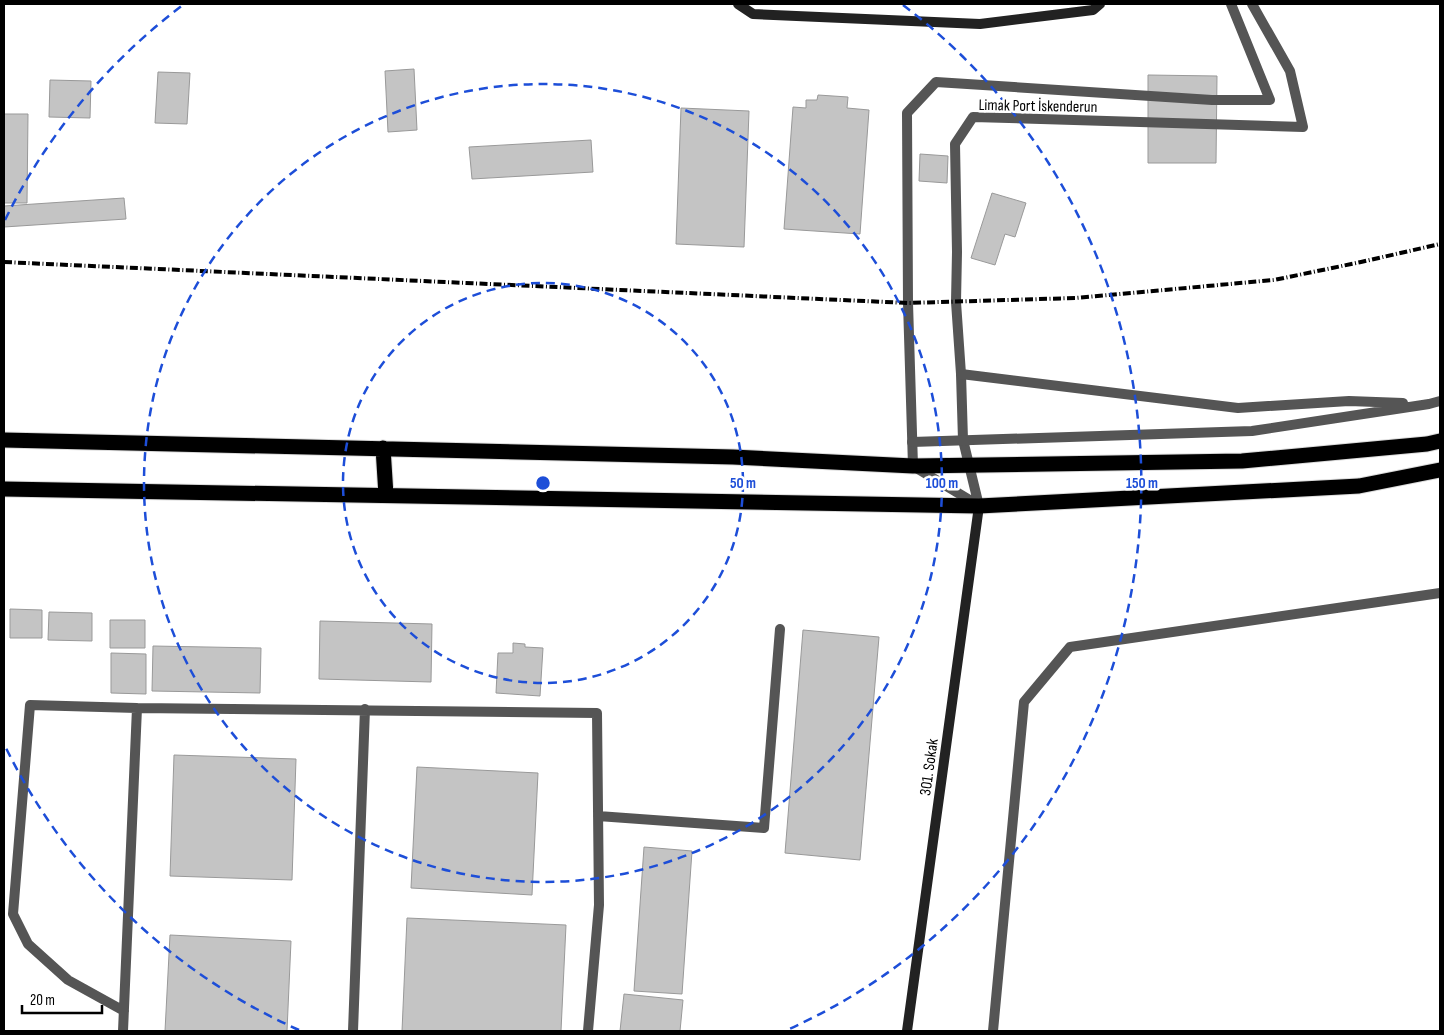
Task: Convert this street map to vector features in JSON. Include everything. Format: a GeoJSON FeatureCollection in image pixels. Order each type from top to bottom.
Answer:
{"type":"FeatureCollection","features":[{"type":"Feature","properties":{"kind":"highway"},"geometry":{"type":"LineString","coordinates":[[4,440],[733,457],[914,466],[1242,461],[1428,444],[1440,441]]}},
{"type":"Feature","properties":{"kind":"highway"},"geometry":{"type":"LineString","coordinates":[[383,448],[386,495]]}},
{"type":"Feature","properties":{"kind":"highway"},"geometry":{"type":"LineString","coordinates":[[4,489],[979,506],[1359,486],[1440,470]]}},
{"type":"Feature","properties":{"kind":"street"},"geometry":{"type":"LineString","coordinates":[[738,4],[753,14],[980,24],[1093,10],[1100,4]]}},
{"type":"Feature","properties":{"kind":"street"},"geometry":{"type":"LineString","coordinates":[[979,506],[914,466],[908,303],[907,113],[936,82],[1212,100],[1270,100],[1231,4]]}},
{"type":"Feature","properties":{"kind":"street","name":"Limak Port İskenderun"},"geometry":{"type":"LineString","coordinates":[[979,506],[963,440],[956,302],[955,144],[973,117],[1303,128],[1290,71],[1252,4]]}},
{"type":"Feature","properties":{"kind":"street"},"geometry":{"type":"LineString","coordinates":[[961,374],[1238,408],[1349,401],[1429,404]]}},
{"type":"Feature","properties":{"kind":"street"},"geometry":{"type":"LineString","coordinates":[[912,442],[1252,431],[1440,401]]}},
{"type":"Feature","properties":{"kind":"street","name":"301. Sokak"},"geometry":{"type":"LineString","coordinates":[[907,1031],[979,506]]}},
{"type":"Feature","properties":{"kind":"street"},"geometry":{"type":"LineString","coordinates":[[993,1031],[1024,702],[1070,647],[1440,593]]}},
{"type":"Feature","properties":{"kind":"street"},"geometry":{"type":"LineString","coordinates":[[598,816],[764,828],[780,629]]}},
{"type":"Feature","properties":{"kind":"street"},"geometry":{"type":"LineString","coordinates":[[124,1011],[68,980],[28,944],[13,914],[30,705],[597,713],[599,904],[588,1031]]}},
{"type":"Feature","properties":{"kind":"street"},"geometry":{"type":"LineString","coordinates":[[123,1031],[137,708]]}},
{"type":"Feature","properties":{"kind":"street"},"geometry":{"type":"LineString","coordinates":[[353,1031],[365,710]]}},
{"type":"Feature","properties":{"kind":"building"},"geometry":{"type":"Polygon","coordinates":[[[414,69],[417,130],[388,132],[385,71],[414,69]]]}},
{"type":"Feature","properties":{"kind":"building"},"geometry":{"type":"Polygon","coordinates":[[[158,72],[190,73],[187,124],[155,123],[158,72]]]}},
{"type":"Feature","properties":{"kind":"building"},"geometry":{"type":"Polygon","coordinates":[[[1148,75],[1217,76],[1216,163],[1148,163],[1148,75]]]}},
{"type":"Feature","properties":{"kind":"building"},"geometry":{"type":"Polygon","coordinates":[[[50,80],[91,81],[90,118],[49,117],[50,80]]]}},
{"type":"Feature","properties":{"kind":"building"},"geometry":{"type":"Polygon","coordinates":[[[818,95],[848,97],[847,108],[869,110],[860,234],[784,229],[793,107],[806,108],[806,100],[817,100],[818,95]]]}},
{"type":"Feature","properties":{"kind":"building"},"geometry":{"type":"Polygon","coordinates":[[[681,108],[749,111],[744,247],[676,244],[681,108]]]}},
{"type":"Feature","properties":{"kind":"building"},"geometry":{"type":"Polygon","coordinates":[[[4,114],[28,114],[27,203],[4,203],[4,114]]]}},
{"type":"Feature","properties":{"kind":"building"},"geometry":{"type":"Polygon","coordinates":[[[591,140],[593,172],[472,179],[469,147],[591,140]]]}},
{"type":"Feature","properties":{"kind":"building"},"geometry":{"type":"Polygon","coordinates":[[[920,154],[948,156],[947,183],[919,181],[920,154]]]}},
{"type":"Feature","properties":{"kind":"building"},"geometry":{"type":"Polygon","coordinates":[[[992,193],[1026,203],[1015,237],[1005,234],[995,265],[971,258],[992,193]]]}},
{"type":"Feature","properties":{"kind":"building"},"geometry":{"type":"Polygon","coordinates":[[[124,198],[126,219],[4,227],[4,206],[124,198]]]}},
{"type":"Feature","properties":{"kind":"building"},"geometry":{"type":"Polygon","coordinates":[[[10,609],[42,610],[42,638],[10,638],[10,609]]]}},
{"type":"Feature","properties":{"kind":"building"},"geometry":{"type":"Polygon","coordinates":[[[49,612],[92,613],[92,641],[48,640],[49,612]]]}},
{"type":"Feature","properties":{"kind":"building"},"geometry":{"type":"Polygon","coordinates":[[[110,620],[145,620],[145,648],[110,648],[110,620]]]}},
{"type":"Feature","properties":{"kind":"building"},"geometry":{"type":"Polygon","coordinates":[[[320,621],[432,624],[431,682],[319,679],[320,621]]]}},
{"type":"Feature","properties":{"kind":"building"},"geometry":{"type":"Polygon","coordinates":[[[803,630],[879,637],[860,860],[785,853],[803,630]]]}},
{"type":"Feature","properties":{"kind":"building"},"geometry":{"type":"Polygon","coordinates":[[[513,643],[525,644],[525,647],[543,648],[540,696],[496,693],[498,653],[513,653],[513,643]]]}},
{"type":"Feature","properties":{"kind":"building"},"geometry":{"type":"Polygon","coordinates":[[[153,646],[261,648],[260,693],[152,691],[153,646]]]}},
{"type":"Feature","properties":{"kind":"building"},"geometry":{"type":"Polygon","coordinates":[[[111,653],[146,654],[146,694],[111,693],[111,653]]]}},
{"type":"Feature","properties":{"kind":"building"},"geometry":{"type":"Polygon","coordinates":[[[174,755],[296,759],[292,880],[170,876],[174,755]]]}},
{"type":"Feature","properties":{"kind":"building"},"geometry":{"type":"Polygon","coordinates":[[[417,767],[538,773],[532,895],[411,888],[417,767]]]}},
{"type":"Feature","properties":{"kind":"building"},"geometry":{"type":"Polygon","coordinates":[[[644,847],[692,851],[682,994],[634,991],[644,847]]]}},
{"type":"Feature","properties":{"kind":"building"},"geometry":{"type":"Polygon","coordinates":[[[407,918],[566,925],[561,1031],[402,1031],[407,918]]]}},
{"type":"Feature","properties":{"kind":"building"},"geometry":{"type":"Polygon","coordinates":[[[170,935],[291,941],[287,1031],[165,1031],[170,935]]]}},
{"type":"Feature","properties":{"kind":"building"},"geometry":{"type":"Polygon","coordinates":[[[624,994],[683,1000],[680,1031],[620,1031],[624,994]]]}},
{"type":"Feature","properties":{"kind":"railway"},"geometry":{"type":"LineString","coordinates":[[4,262],[908,303],[1075,298],[1274,280],[1440,244]]}}]}
